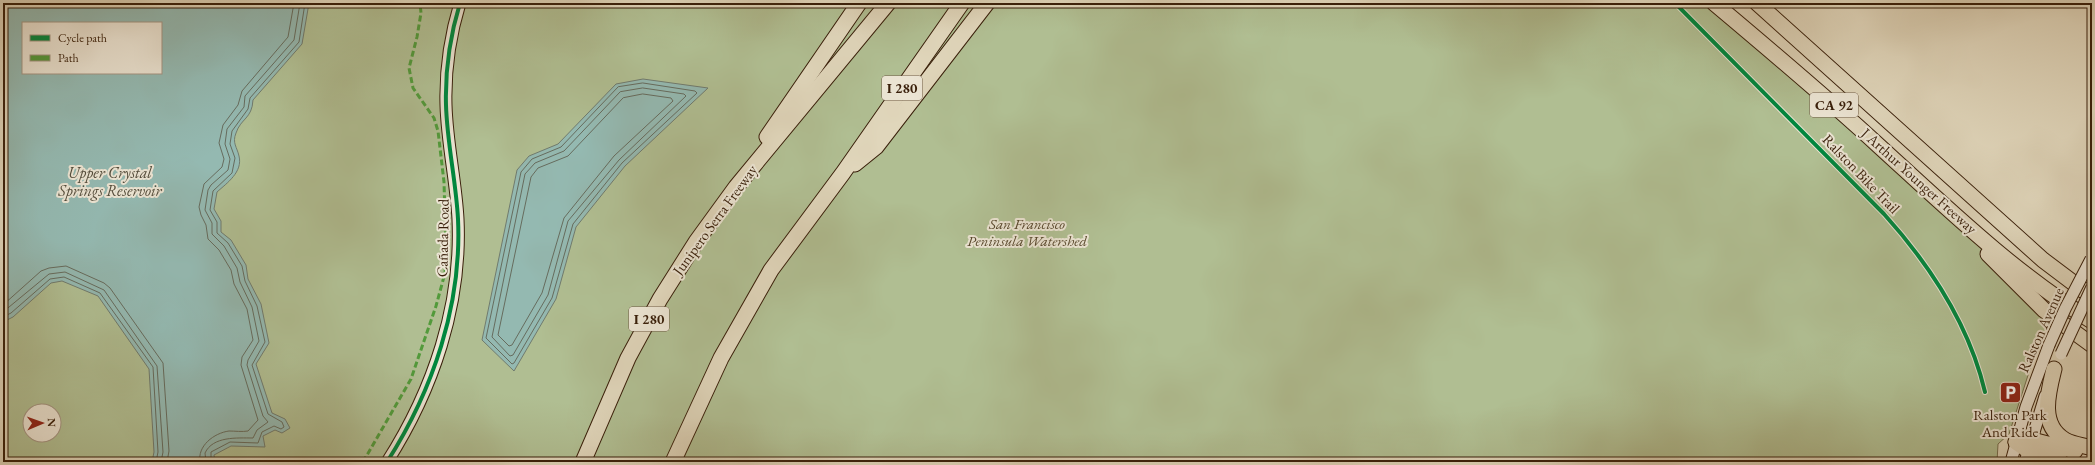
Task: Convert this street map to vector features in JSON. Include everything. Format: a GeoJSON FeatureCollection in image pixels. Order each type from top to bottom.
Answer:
{"type":"FeatureCollection","features":[{"type":"Feature","properties":{"kind":"highway"},"geometry":{"type":"LineString","coordinates":[[736,187],[787,106],[859,3]]}},
{"type":"Feature","properties":{"kind":"highway","name":"Junipero Serra Freeway"},"geometry":{"type":"LineString","coordinates":[[583,462],[613,390],[644,329],[689,253],[736,187],[888,3]]}},
{"type":"Feature","properties":{"kind":"highway","name":"I 280"},"geometry":{"type":"LineString","coordinates":[[673,462],[705,388],[747,311],[790,242],[843,173],[962,3]]}},
{"type":"Feature","properties":{"kind":"highway"},"geometry":{"type":"LineString","coordinates":[[843,173],[876,147],[987,3]]}},
{"type":"Feature","properties":{"kind":"highway"},"geometry":{"type":"LineString","coordinates":[[942,63],[960,44],[993,3]]}},
{"type":"Feature","properties":{"kind":"highway","name":"J Arthur Younger Freeway"},"geometry":{"type":"LineString","coordinates":[[1714,3],[1850,119],[1951,211],[2032,280],[2092,322]]}},
{"type":"Feature","properties":{"kind":"highway","name":"J Arthur Younger Freeway"},"geometry":{"type":"LineString","coordinates":[[1757,3],[2052,267],[2092,297]]}},
{"type":"Feature","properties":{"kind":"highway"},"geometry":{"type":"LineString","coordinates":[[1765,3],[1771,9],[1780,24]]}},
{"type":"Feature","properties":{"kind":"highway"},"geometry":{"type":"LineString","coordinates":[[1951,211],[1967,233],[2034,301],[2092,345]]}},
{"type":"Feature","properties":{"kind":"highway"},"geometry":{"type":"LineString","coordinates":[[1993,215],[2092,284]]}},
{"type":"Feature","properties":{"kind":"highway"},"geometry":{"type":"LineString","coordinates":[[2054,369],[2047,401],[2050,422],[2057,433],[2064,439],[2092,448]]}},
{"type":"Feature","properties":{"kind":"highway"},"geometry":{"type":"LineString","coordinates":[[2025,449],[2092,454]]}},
{"type":"Feature","properties":{"kind":"highway"},"geometry":{"type":"LineString","coordinates":[[2025,449],[2061,462]]}},
{"type":"Feature","properties":{"kind":"main road","name":"Cañada Road"},"geometry":{"type":"LineString","coordinates":[[387,462],[403,437],[430,380],[448,319],[454,286],[458,221],[456,190],[448,132],[446,77],[449,48],[460,3]]}},
{"type":"Feature","properties":{"kind":"main road","name":"Ralston Avenue"},"geometry":{"type":"LineString","coordinates":[[2025,449],[2032,390],[2049,345],[2065,309],[2092,258]]}},
{"type":"Feature","properties":{"kind":"main road","name":"Ralston Avenue"},"geometry":{"type":"LineString","coordinates":[[2011,462],[2025,449],[2060,354],[2092,287]]}},
{"type":"Feature","properties":{"kind":"green space","name":"San Francisco Peninsula Watershed"},"geometry":{"type":"Polygon","coordinates":[[[3,3],[1714,3],[1951,211],[2052,316],[2031,366],[2009,434],[1998,444],[1997,462],[3,462],[3,3]]]}},
{"type":"Feature","properties":{"kind":"water","name":"Upper Crystal Springs Reservoir"},"geometry":{"type":"Polygon","coordinates":[[[3,3],[309,3],[302,44],[253,100],[251,111],[238,128],[234,140],[239,156],[239,167],[233,177],[217,192],[214,209],[221,221],[221,232],[231,240],[246,265],[248,279],[261,304],[269,343],[256,364],[272,413],[285,419],[290,428],[282,433],[275,430],[263,436],[265,447],[231,446],[214,455],[215,462],[152,462],[154,452],[149,369],[98,296],[62,281],[51,283],[13,317],[3,322],[3,3]]]}},
{"type":"Feature","properties":{"kind":"water"},"geometry":{"type":"Polygon","coordinates":[[[643,79],[708,88],[625,166],[576,227],[556,299],[514,371],[482,340],[517,170],[529,156],[558,144],[616,84],[643,79]]]}},
{"type":"Feature","properties":{"kind":"marked path"},"geometry":{"type":"LineString","coordinates":[[363,462],[411,379],[436,306],[445,273],[446,251],[444,182],[438,131],[434,118],[413,88],[409,68],[417,37],[421,13],[420,3]]}},
{"type":"Feature","properties":{"kind":"cycle path"},"geometry":{"type":"LineString","coordinates":[[387,462],[418,406],[431,376],[441,346],[455,283],[458,251],[458,219],[448,134],[446,79],[453,28],[460,3]]}},
{"type":"Feature","properties":{"kind":"cycle path","name":"Ralston Bike Trail"},"geometry":{"type":"LineString","coordinates":[[1675,3],[1884,214],[1917,254],[1946,297],[1958,319],[1978,367],[1985,392]]}},
{"type":"Feature","properties":{"kind":"place","name":"Ralston Park And Ride"},"geometry":{"type":"Point","coordinates":[2010,392]}}]}
